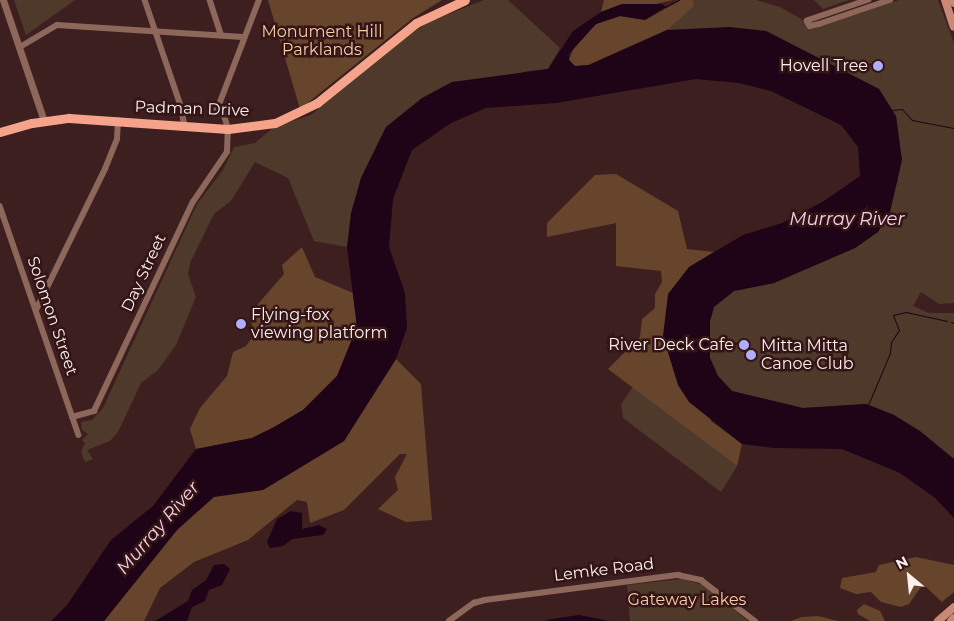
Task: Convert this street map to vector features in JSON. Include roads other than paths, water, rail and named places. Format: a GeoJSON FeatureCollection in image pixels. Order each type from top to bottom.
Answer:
{"type":"FeatureCollection","features":[{"type":"Feature","properties":{"kind":"main road","name":"Padman Drive"},"geometry":{"type":"LineString","coordinates":[[0,132],[44,121],[118,121],[228,129],[266,125],[302,112],[416,23],[465,0]]}},
{"type":"Feature","properties":{"kind":"main road"},"geometry":{"type":"LineString","coordinates":[[945,0],[954,27]]}},
{"type":"Feature","properties":{"kind":"main road"},"geometry":{"type":"LineString","coordinates":[[938,621],[954,607]]}},
{"type":"Feature","properties":{"kind":"main road"},"geometry":{"type":"LineString","coordinates":[[951,621],[954,618]]}},
{"type":"Feature","properties":{"kind":"street"},"geometry":{"type":"LineString","coordinates":[[3,0],[44,121]]}},
{"type":"Feature","properties":{"kind":"street"},"geometry":{"type":"LineString","coordinates":[[144,0],[182,106],[185,126]]}},
{"type":"Feature","properties":{"kind":"street"},"geometry":{"type":"LineString","coordinates":[[210,0],[221,34]]}},
{"type":"Feature","properties":{"kind":"street"},"geometry":{"type":"LineString","coordinates":[[228,129],[224,116],[217,110],[243,37],[259,0]]}},
{"type":"Feature","properties":{"kind":"street"},"geometry":{"type":"LineString","coordinates":[[869,0],[807,21],[810,26],[819,24],[890,0]]}},
{"type":"Feature","properties":{"kind":"street"},"geometry":{"type":"LineString","coordinates":[[20,47],[57,25],[221,34],[243,37]]}},
{"type":"Feature","properties":{"kind":"street"},"geometry":{"type":"LineString","coordinates":[[36,310],[104,169],[116,139],[118,121]]}},
{"type":"Feature","properties":{"kind":"street","name":"Day Street"},"geometry":{"type":"LineString","coordinates":[[72,417],[94,411],[193,202],[226,152],[228,129]]}},
{"type":"Feature","properties":{"kind":"street","name":"Solomon Street"},"geometry":{"type":"LineString","coordinates":[[0,206],[79,435]]}},
{"type":"Feature","properties":{"kind":"street","name":"Lemke Road"},"geometry":{"type":"LineString","coordinates":[[449,621],[474,602],[678,575],[701,580],[755,621]]}},
{"type":"Feature","properties":{"kind":"water","name":"Murray River"},"geometry":{"type":"Polygon","coordinates":[[[622,4],[662,4],[666,7],[645,20],[620,16],[596,24],[569,54],[569,60],[575,66],[589,65],[667,30],[729,27],[766,31],[879,89],[896,116],[902,160],[890,212],[878,232],[855,248],[774,283],[734,291],[714,307],[710,321],[710,358],[718,376],[732,391],[803,408],[866,404],[894,415],[920,431],[954,459],[954,518],[935,498],[900,473],[842,449],[774,448],[742,444],[689,402],[678,385],[663,336],[668,294],[689,267],[743,235],[782,223],[824,201],[860,176],[858,147],[841,125],[771,91],[739,83],[696,79],[556,103],[486,108],[451,123],[412,150],[393,199],[389,247],[405,293],[407,328],[396,359],[344,441],[263,490],[214,497],[177,530],[104,621],[51,621],[67,605],[111,540],[153,506],[196,449],[252,438],[274,427],[303,410],[337,376],[357,327],[347,247],[351,213],[361,178],[386,127],[422,98],[452,82],[548,69],[573,31],[601,12],[622,4]]]}},
{"type":"Feature","properties":{"kind":"water"},"geometry":{"type":"Polygon","coordinates":[[[291,511],[302,513],[302,529],[319,525],[327,529],[323,535],[292,539],[283,546],[270,548],[267,542],[277,519],[291,511]]]}},
{"type":"Feature","properties":{"kind":"water"},"geometry":{"type":"Polygon","coordinates":[[[224,564],[230,569],[222,585],[209,590],[205,601],[192,607],[187,621],[155,621],[188,601],[192,590],[206,580],[214,565],[224,564]]]}},
{"type":"Feature","properties":{"kind":"water"},"geometry":{"type":"Polygon","coordinates":[[[579,615],[609,621],[545,621],[552,619],[579,615]]]}},
{"type":"Feature","properties":{"kind":"waterway"},"geometry":{"type":"LineString","coordinates":[[665,7],[679,0]]}},
{"type":"Feature","properties":{"kind":"waterway"},"geometry":{"type":"LineString","coordinates":[[892,110],[902,109],[912,120],[954,128]]}},
{"type":"Feature","properties":{"kind":"waterway"},"geometry":{"type":"LineString","coordinates":[[868,405],[890,353],[891,342],[899,330],[893,315],[906,312],[947,321]]}},
{"type":"Feature","properties":{"kind":"place","name":"Hovell Tree"},"geometry":{"type":"Point","coordinates":[878,66]}},
{"type":"Feature","properties":{"kind":"place","name":"Flying-fox viewing platform"},"geometry":{"type":"Point","coordinates":[241,324]}},
{"type":"Feature","properties":{"kind":"place","name":"River Deck Cafe"},"geometry":{"type":"Point","coordinates":[744,345]}},
{"type":"Feature","properties":{"kind":"place","name":"Mitta Mitta Canoe Club"},"geometry":{"type":"Point","coordinates":[751,355]}},
{"type":"Feature","properties":{"kind":"park label","name":"Monument Hill Parklands"},"geometry":{"type":"Point","coordinates":[322,41]}},
{"type":"Feature","properties":{"kind":"park label","name":"Gateway Lakes"},"geometry":{"type":"Point","coordinates":[687,600]}}]}
